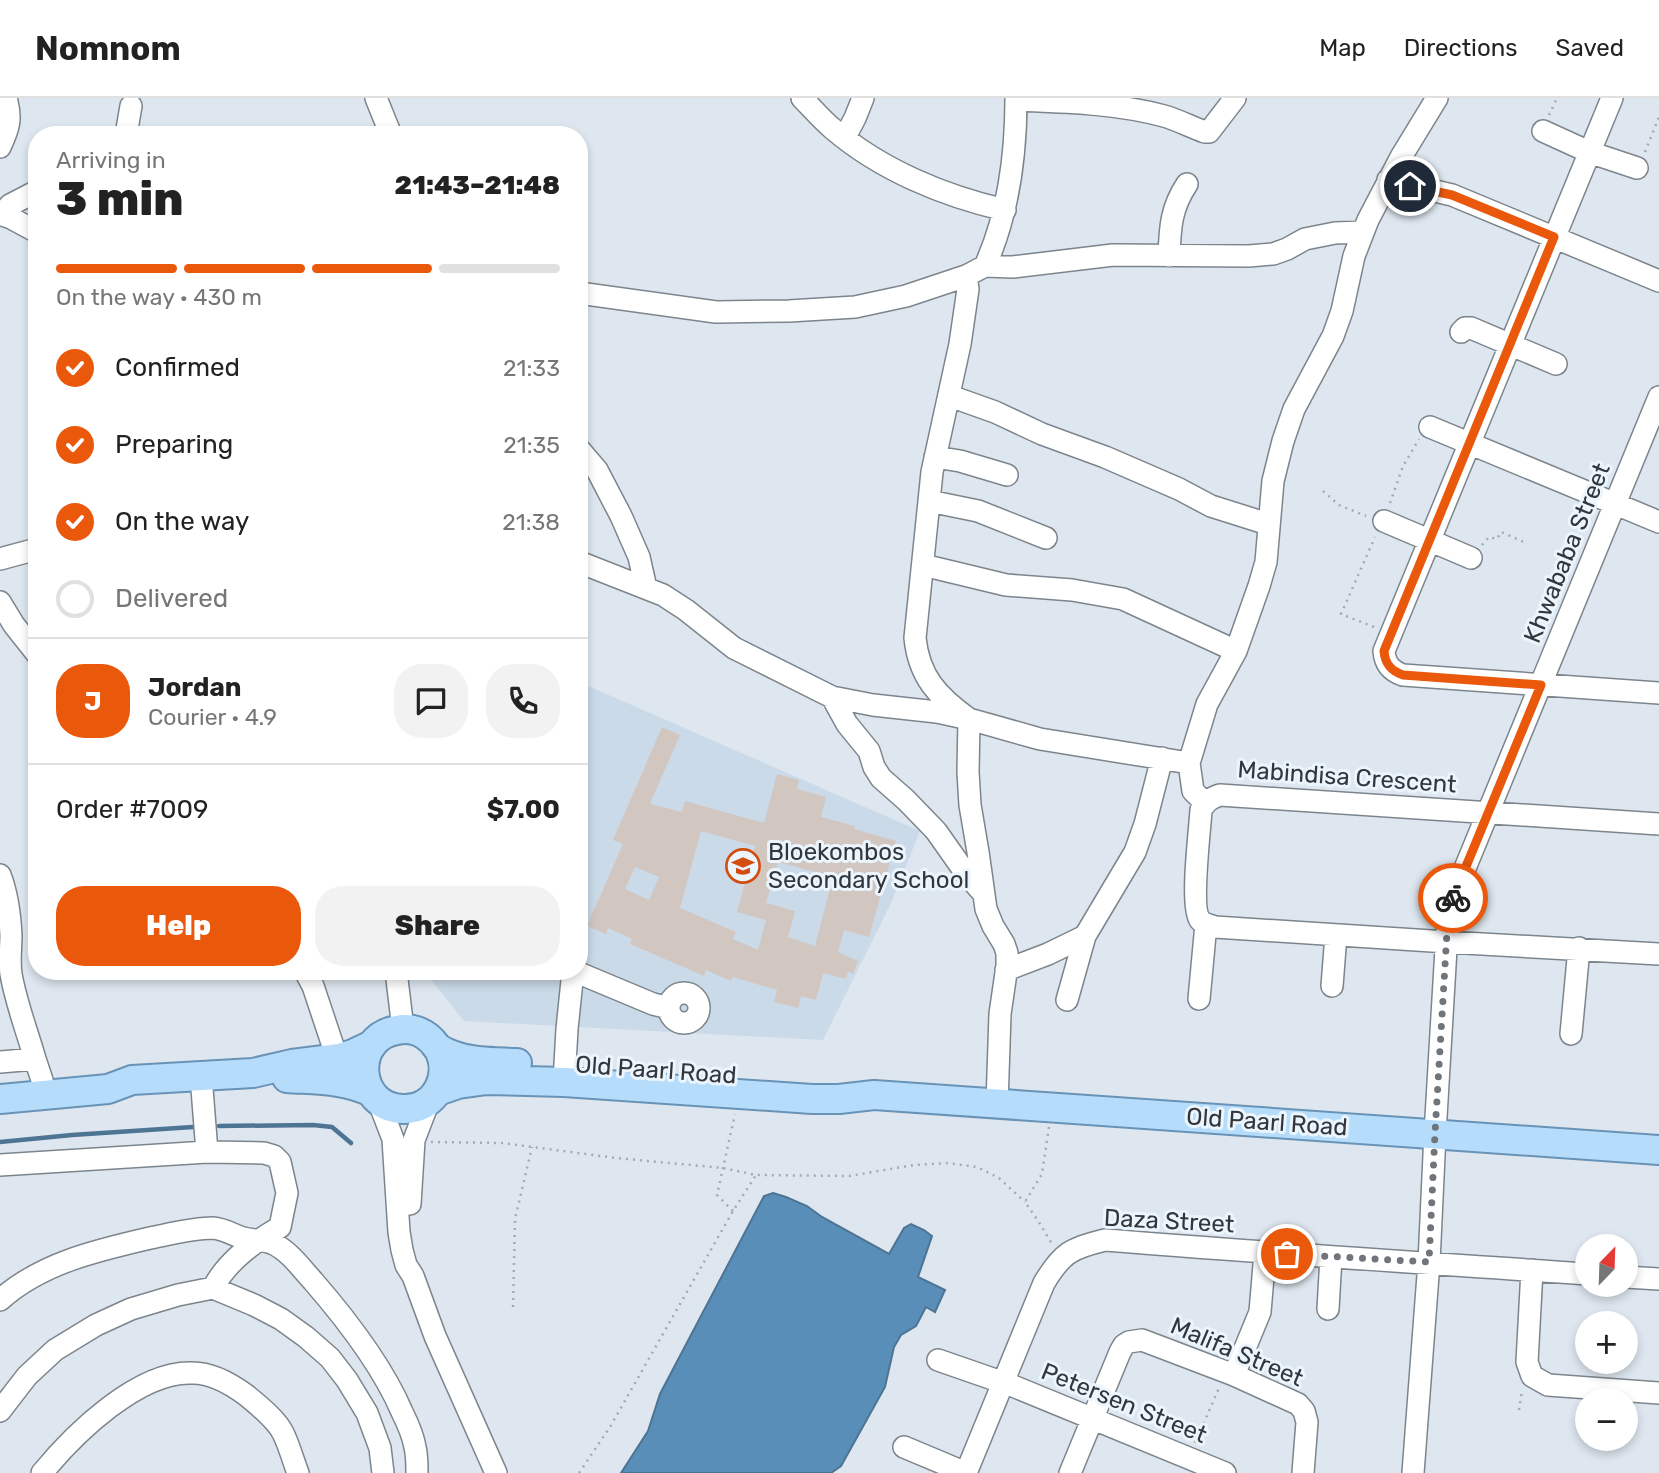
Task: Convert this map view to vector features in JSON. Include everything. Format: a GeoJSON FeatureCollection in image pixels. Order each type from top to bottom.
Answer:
{"type":"FeatureCollection","features":[{"type":"Feature","properties":{"kind":"main road","name":"Old Paarl Road"},"geometry":{"type":"LineString","coordinates":[[0,1085],[38,1070],[132,1080],[253,1073],[353,1054],[372,1045],[385,1033],[403,1029],[425,1035],[438,1048],[462,1058],[564,1073],[812,1099],[874,1095],[1659,1150]]}},
{"type":"Feature","properties":{"kind":"main road"},"geometry":{"type":"LineString","coordinates":[[372,1045],[367,1052],[364,1077],[375,1096]]}},
{"type":"Feature","properties":{"kind":"main road"},"geometry":{"type":"LineString","coordinates":[[433,1096],[442,1081],[444,1070],[443,1058],[438,1048]]}},
{"type":"Feature","properties":{"kind":"main road","name":"Old Paarl Road"},"geometry":{"type":"LineString","coordinates":[[253,1073],[342,1081],[353,1084],[392,1107],[407,1109],[422,1105],[433,1096],[458,1084],[564,1073]]}},
{"type":"Feature","properties":{"kind":"main road","name":"Old Paarl Road"},"geometry":{"type":"LineString","coordinates":[[0,1099],[108,1088],[132,1080]]}},
{"type":"Feature","properties":{"kind":"street"},"geometry":{"type":"LineString","coordinates":[[0,147],[10,121],[6,98]]}},
{"type":"Feature","properties":{"kind":"street"},"geometry":{"type":"LineString","coordinates":[[376,98],[387,126]]}},
{"type":"Feature","properties":{"kind":"street"},"geometry":{"type":"LineString","coordinates":[[802,98],[833,129],[895,170],[930,186],[1005,210]]}},
{"type":"Feature","properties":{"kind":"street"},"geometry":{"type":"LineString","coordinates":[[845,138],[863,98]]}},
{"type":"Feature","properties":{"kind":"street"},"geometry":{"type":"LineString","coordinates":[[985,266],[1005,210],[1016,130],[1016,99],[1142,111],[1209,132],[1235,98]]}},
{"type":"Feature","properties":{"kind":"street"},"geometry":{"type":"LineString","coordinates":[[1205,803],[1194,791],[1189,763],[1207,704],[1245,629],[1266,562],[1273,481],[1283,441],[1294,410],[1333,336],[1363,232],[1388,180],[1437,98]]}},
{"type":"Feature","properties":{"kind":"street"},"geometry":{"type":"LineString","coordinates":[[1612,98],[1384,651],[1391,669],[1403,675],[1659,693]]}},
{"type":"Feature","properties":{"kind":"street"},"geometry":{"type":"LineString","coordinates":[[128,126],[131,106]]}},
{"type":"Feature","properties":{"kind":"street"},"geometry":{"type":"LineString","coordinates":[[1543,131],[1589,152],[1637,168]]}},
{"type":"Feature","properties":{"kind":"street"},"geometry":{"type":"LineString","coordinates":[[1388,180],[1452,195],[1659,281]]}},
{"type":"Feature","properties":{"kind":"street"},"geometry":{"type":"LineString","coordinates":[[1169,256],[1174,209],[1188,184]]}},
{"type":"Feature","properties":{"kind":"street"},"geometry":{"type":"LineString","coordinates":[[28,196],[10,205],[1,215],[28,227]]}},
{"type":"Feature","properties":{"kind":"street"},"geometry":{"type":"LineString","coordinates":[[588,294],[716,312],[855,307],[906,296],[966,276],[985,266],[1013,267],[1113,255],[1273,254],[1306,239],[1335,233],[1363,232]]}},
{"type":"Feature","properties":{"kind":"street"},"geometry":{"type":"LineString","coordinates":[[966,276],[968,289],[950,396],[935,457],[915,638],[917,654],[925,675],[937,692],[969,719]]}},
{"type":"Feature","properties":{"kind":"street"},"geometry":{"type":"LineString","coordinates":[[1461,332],[1465,328],[1471,328],[1556,363]]}},
{"type":"Feature","properties":{"kind":"street"},"geometry":{"type":"LineString","coordinates":[[950,396],[1105,457],[1212,506],[1268,524]]}},
{"type":"Feature","properties":{"kind":"street","name":"Khwababa Street"},"geometry":{"type":"LineString","coordinates":[[1413,1473],[1429,1262],[1448,915],[1659,397]]}},
{"type":"Feature","properties":{"kind":"street"},"geometry":{"type":"LineString","coordinates":[[1430,427],[1659,522]]}},
{"type":"Feature","properties":{"kind":"street"},"geometry":{"type":"LineString","coordinates":[[935,457],[972,464],[1007,475]]}},
{"type":"Feature","properties":{"kind":"street"},"geometry":{"type":"LineString","coordinates":[[588,460],[597,470],[621,516],[639,557],[646,588]]}},
{"type":"Feature","properties":{"kind":"street"},"geometry":{"type":"LineString","coordinates":[[929,501],[978,511],[1046,538]]}},
{"type":"Feature","properties":{"kind":"street"},"geometry":{"type":"LineString","coordinates":[[1382,523],[1471,558]]}},
{"type":"Feature","properties":{"kind":"street"},"geometry":{"type":"LineString","coordinates":[[0,559],[28,551]]}},
{"type":"Feature","properties":{"kind":"street"},"geometry":{"type":"LineString","coordinates":[[588,565],[663,595],[734,648],[832,697],[873,705],[937,712],[1040,739],[1189,763]]}},
{"type":"Feature","properties":{"kind":"street"},"geometry":{"type":"LineString","coordinates":[[923,565],[1006,585],[1072,590],[1123,600],[1236,651]]}},
{"type":"Feature","properties":{"kind":"street"},"geometry":{"type":"LineString","coordinates":[[0,602],[28,643]]}},
{"type":"Feature","properties":{"kind":"street"},"geometry":{"type":"LineString","coordinates":[[832,697],[847,724],[869,751],[881,778],[936,831],[984,894]]}},
{"type":"Feature","properties":{"kind":"street"},"geometry":{"type":"LineString","coordinates":[[969,719],[970,805],[986,909],[1007,953],[1000,1014],[996,1104]]}},
{"type":"Feature","properties":{"kind":"street"},"geometry":{"type":"LineString","coordinates":[[1067,1000],[1085,936],[1135,852],[1162,758]]}},
{"type":"Feature","properties":{"kind":"street","name":"Mabindisa Crescent"},"geometry":{"type":"LineString","coordinates":[[1199,999],[1206,925],[1199,920],[1195,902],[1201,810],[1212,798],[1226,795],[1659,824]]}},
{"type":"Feature","properties":{"kind":"street"},"geometry":{"type":"LineString","coordinates":[[0,875],[8,905],[11,931],[10,971],[16,1002],[38,1070],[0,1062]]}},
{"type":"Feature","properties":{"kind":"street"},"geometry":{"type":"LineString","coordinates":[[1206,925],[1659,954]]}},
{"type":"Feature","properties":{"kind":"street"},"geometry":{"type":"LineString","coordinates":[[1332,986],[1336,935]]}},
{"type":"Feature","properties":{"kind":"street"},"geometry":{"type":"LineString","coordinates":[[1006,970],[1085,936]]}},
{"type":"Feature","properties":{"kind":"street"},"geometry":{"type":"LineString","coordinates":[[1571,1034],[1579,948]]}},
{"type":"Feature","properties":{"kind":"street"},"geometry":{"type":"LineString","coordinates":[[588,977],[669,1008]]}},
{"type":"Feature","properties":{"kind":"street"},"geometry":{"type":"LineString","coordinates":[[310,980],[335,1058]]}},
{"type":"Feature","properties":{"kind":"street"},"geometry":{"type":"LineString","coordinates":[[397,980],[403,1029]]}},
{"type":"Feature","properties":{"kind":"street"},"geometry":{"type":"LineString","coordinates":[[564,1073],[573,980]]}},
{"type":"Feature","properties":{"kind":"street"},"geometry":{"type":"LineString","coordinates":[[201,1076],[207,1152]]}},
{"type":"Feature","properties":{"kind":"street"},"geometry":{"type":"LineString","coordinates":[[375,1096],[393,1139],[399,1232],[404,1257],[435,1336],[496,1473]]}},
{"type":"Feature","properties":{"kind":"street"},"geometry":{"type":"LineString","coordinates":[[413,1276],[410,1206],[414,1140],[433,1096]]}},
{"type":"Feature","properties":{"kind":"street"},"geometry":{"type":"LineString","coordinates":[[0,1165],[207,1152],[264,1153],[274,1156],[280,1162],[287,1193],[280,1227],[259,1240],[221,1273],[214,1288]]}},
{"type":"Feature","properties":{"kind":"street"},"geometry":{"type":"LineString","coordinates":[[0,1300],[18,1284],[42,1271],[122,1244],[214,1228],[273,1244],[297,1262],[333,1303],[379,1368],[402,1411],[415,1446],[417,1473]]}},
{"type":"Feature","properties":{"kind":"street","name":"Daza Street"},"geometry":{"type":"LineString","coordinates":[[1060,1259],[1075,1250],[1105,1240],[1575,1273]]}},
{"type":"Feature","properties":{"kind":"street"},"geometry":{"type":"LineString","coordinates":[[1230,1373],[1259,1312],[1265,1253]]}},
{"type":"Feature","properties":{"kind":"street"},"geometry":{"type":"LineString","coordinates":[[1328,1310],[1331,1257]]}},
{"type":"Feature","properties":{"kind":"street"},"geometry":{"type":"LineString","coordinates":[[904,1447],[966,1473],[1044,1283],[1060,1259]]}},
{"type":"Feature","properties":{"kind":"street"},"geometry":{"type":"LineString","coordinates":[[1532,1270],[1527,1362],[1532,1376],[1548,1385],[1659,1393]]}},
{"type":"Feature","properties":{"kind":"street"},"geometry":{"type":"LineString","coordinates":[[1638,1278],[1659,1279]]}},
{"type":"Feature","properties":{"kind":"street"},"geometry":{"type":"LineString","coordinates":[[0,1411],[27,1377],[55,1350],[96,1325],[131,1309],[214,1288],[281,1319],[306,1336],[330,1358],[367,1413],[380,1448],[383,1473]]}},
{"type":"Feature","properties":{"kind":"street","name":"Malifa Street"},"geometry":{"type":"LineString","coordinates":[[1093,1418],[1124,1345],[1142,1340],[1230,1373],[1298,1404],[1304,1411],[1307,1422],[1303,1473]]}},
{"type":"Feature","properties":{"kind":"street","name":"Petersen Street"},"geometry":{"type":"LineString","coordinates":[[938,1360],[1004,1382],[1225,1473]]}},
{"type":"Feature","properties":{"kind":"street"},"geometry":{"type":"LineString","coordinates":[[42,1473],[55,1457],[103,1412],[134,1389],[162,1377],[192,1372],[216,1377],[260,1406],[282,1431],[298,1473]]}},
{"type":"Feature","properties":{"kind":"street"},"geometry":{"type":"LineString","coordinates":[[1070,1473],[1093,1418]]}},
{"type":"Feature","properties":{"kind":"path"},"geometry":{"type":"LineString","coordinates":[[1637,168],[1659,117]]}},
{"type":"Feature","properties":{"kind":"path"},"geometry":{"type":"LineString","coordinates":[[1390,634],[1341,614],[1382,523],[1403,466],[1430,427]]}},
{"type":"Feature","properties":{"kind":"path"},"geometry":{"type":"LineString","coordinates":[[1323,491],[1339,505],[1366,515],[1364,520],[1382,523]]}},
{"type":"Feature","properties":{"kind":"path"},"geometry":{"type":"LineString","coordinates":[[1471,558],[1489,537],[1497,539],[1501,532],[1524,541]]}},
{"type":"Feature","properties":{"kind":"path"},"geometry":{"type":"LineString","coordinates":[[733,1211],[716,1195],[737,1105]]}},
{"type":"Feature","properties":{"kind":"path"},"geometry":{"type":"LineString","coordinates":[[1025,1202],[1042,1174],[1049,1126]]}},
{"type":"Feature","properties":{"kind":"path"},"geometry":{"type":"LineString","coordinates":[[422,1140],[502,1143],[723,1168],[756,1175],[849,1176],[914,1165],[947,1163],[977,1167],[999,1178],[1025,1202],[1040,1222],[1060,1259]]}},
{"type":"Feature","properties":{"kind":"path"},"geometry":{"type":"LineString","coordinates":[[513,1307],[515,1219],[532,1147]]}},
{"type":"Feature","properties":{"kind":"path"},"geometry":{"type":"LineString","coordinates":[[579,1473],[610,1427],[756,1175]]}},
{"type":"Feature","properties":{"kind":"path"},"geometry":{"type":"LineString","coordinates":[[1190,1459],[1193,1447],[1230,1373]]}},
{"type":"Feature","properties":{"kind":"shaded area","name":"Bloekombos Secondary School"},"geometry":{"type":"Polygon","coordinates":[[[588,686],[920,831],[892,901],[823,1040],[464,1021],[431,980],[588,980],[588,686]]]}},
{"type":"Feature","properties":{"kind":"water"},"geometry":{"type":"Polygon","coordinates":[[[773,1193],[807,1206],[889,1254],[904,1228],[911,1224],[924,1230],[932,1236],[918,1277],[945,1290],[935,1312],[926,1307],[916,1326],[901,1335],[894,1347],[885,1387],[841,1466],[831,1473],[621,1473],[648,1431],[660,1394],[764,1196],[773,1193]]]}},
{"type":"Feature","properties":{"kind":"building"},"geometry":{"type":"Polygon","coordinates":[[[662,727],[680,735],[650,804],[682,812],[685,801],[764,823],[777,774],[799,780],[797,789],[826,797],[821,817],[896,841],[869,937],[844,930],[838,952],[858,961],[853,974],[848,972],[846,979],[823,973],[816,1000],[801,996],[798,1008],[774,1002],[777,990],[733,977],[731,981],[706,970],[704,976],[630,944],[632,939],[608,928],[606,934],[588,926],[623,844],[613,840],[662,727]],[[701,831],[680,908],[736,932],[733,939],[758,950],[766,920],[737,912],[755,846],[701,831]],[[778,862],[766,903],[795,911],[788,937],[815,946],[833,877],[778,862]],[[635,867],[625,889],[649,900],[659,877],[635,867]]]}},
{"type":"Feature","properties":{"kind":"waterway"},"geometry":{"type":"LineString","coordinates":[[219,1126],[332,1127],[351,1143]]}},
{"type":"Feature","properties":{"kind":"waterway"},"geometry":{"type":"LineString","coordinates":[[0,1142],[193,1127]]}},
{"type":"Feature","properties":{"kind":"way so far"},"geometry":{"type":"LineString","coordinates":[[1287,1254],[1429,1262],[1448,915],[1453,898]]}},
{"type":"Feature","properties":{"kind":"place","name":"Bloekombos Secondary School"},"geometry":{"type":"Point","coordinates":[743,866]}},
{"type":"Feature","properties":{"kind":"route"},"geometry":{"type":"LineString","coordinates":[[1410,186],[1452,195],[1554,237],[1384,651],[1387,664],[1396,673],[1403,675],[1541,685],[1453,898]]}}]}
